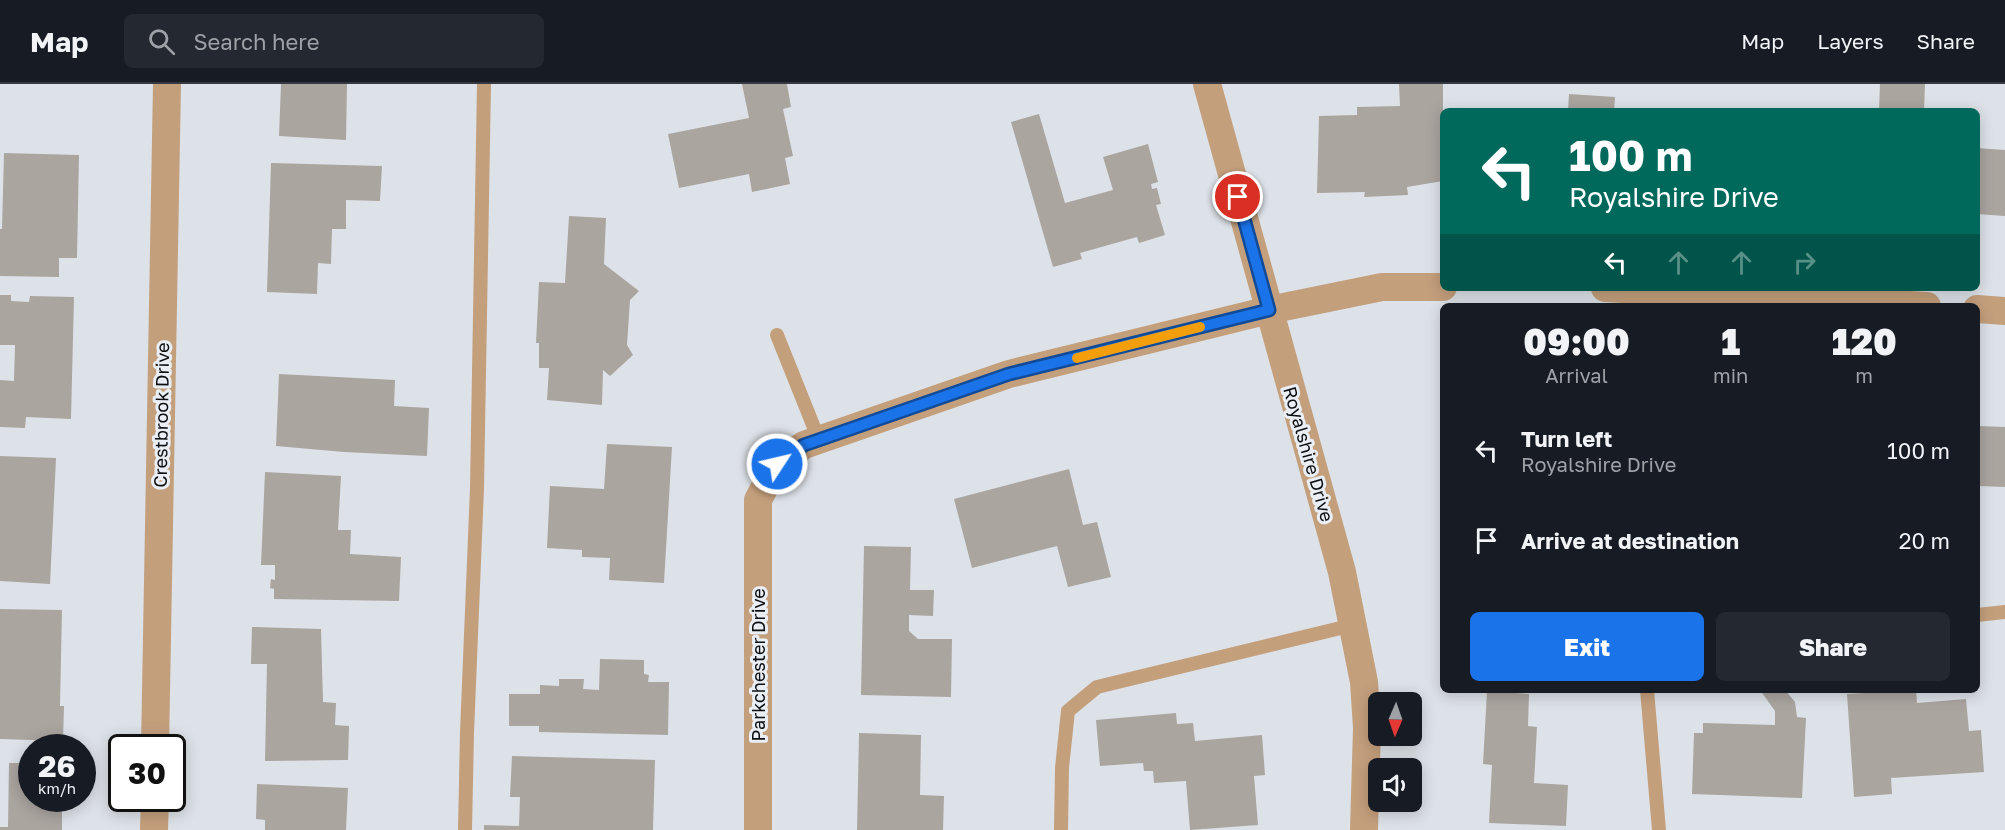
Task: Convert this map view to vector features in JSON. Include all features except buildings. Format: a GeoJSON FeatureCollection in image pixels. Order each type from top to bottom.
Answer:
{"type":"FeatureCollection","features":[{"type":"Feature","properties":{"kind":"street","name":"Crestbrook Drive"},"geometry":{"type":"LineString","coordinates":[[155,734],[167,84]]}},
{"type":"Feature","properties":{"kind":"street","name":"Royalshire Drive"},"geometry":{"type":"LineString","coordinates":[[1207,84],[1342,572],[1364,682],[1367,728],[1364,830]]}},
{"type":"Feature","properties":{"kind":"street"},"geometry":{"type":"LineString","coordinates":[[819,440],[1009,374],[1269,310],[1382,287],[1440,287]]}},
{"type":"Feature","properties":{"kind":"street"},"geometry":{"type":"LineString","coordinates":[[1667,291],[1875,303]]}},
{"type":"Feature","properties":{"kind":"street"},"geometry":{"type":"LineString","coordinates":[[1980,309],[2005,310]]}},
{"type":"Feature","properties":{"kind":"street","name":"Parkchester Drive"},"geometry":{"type":"LineString","coordinates":[[758,830],[758,500],[777,464],[804,445],[819,440]]}},
{"type":"Feature","properties":{"kind":"street"},"geometry":{"type":"LineString","coordinates":[[154,812],[154,830]]}},
{"type":"Feature","properties":{"kind":"lane"},"geometry":{"type":"LineString","coordinates":[[465,830],[477,488],[484,84]]}},
{"type":"Feature","properties":{"kind":"lane"},"geometry":{"type":"LineString","coordinates":[[777,335],[819,440]]}},
{"type":"Feature","properties":{"kind":"lane"},"geometry":{"type":"LineString","coordinates":[[1980,615],[2005,612]]}},
{"type":"Feature","properties":{"kind":"lane"},"geometry":{"type":"LineString","coordinates":[[1061,830],[1062,768],[1068,711],[1097,687],[1353,625]]}},
{"type":"Feature","properties":{"kind":"lane"},"geometry":{"type":"LineString","coordinates":[[1647,693],[1659,830]]}},
{"type":"Feature","properties":{"kind":"slow traffic"},"geometry":{"type":"LineString","coordinates":[[1077,358],[1200,327]]}},
{"type":"Feature","properties":{"kind":"route"},"geometry":{"type":"LineString","coordinates":[[777,464],[804,445],[1009,374],[1269,310],[1238,197]]}}]}
